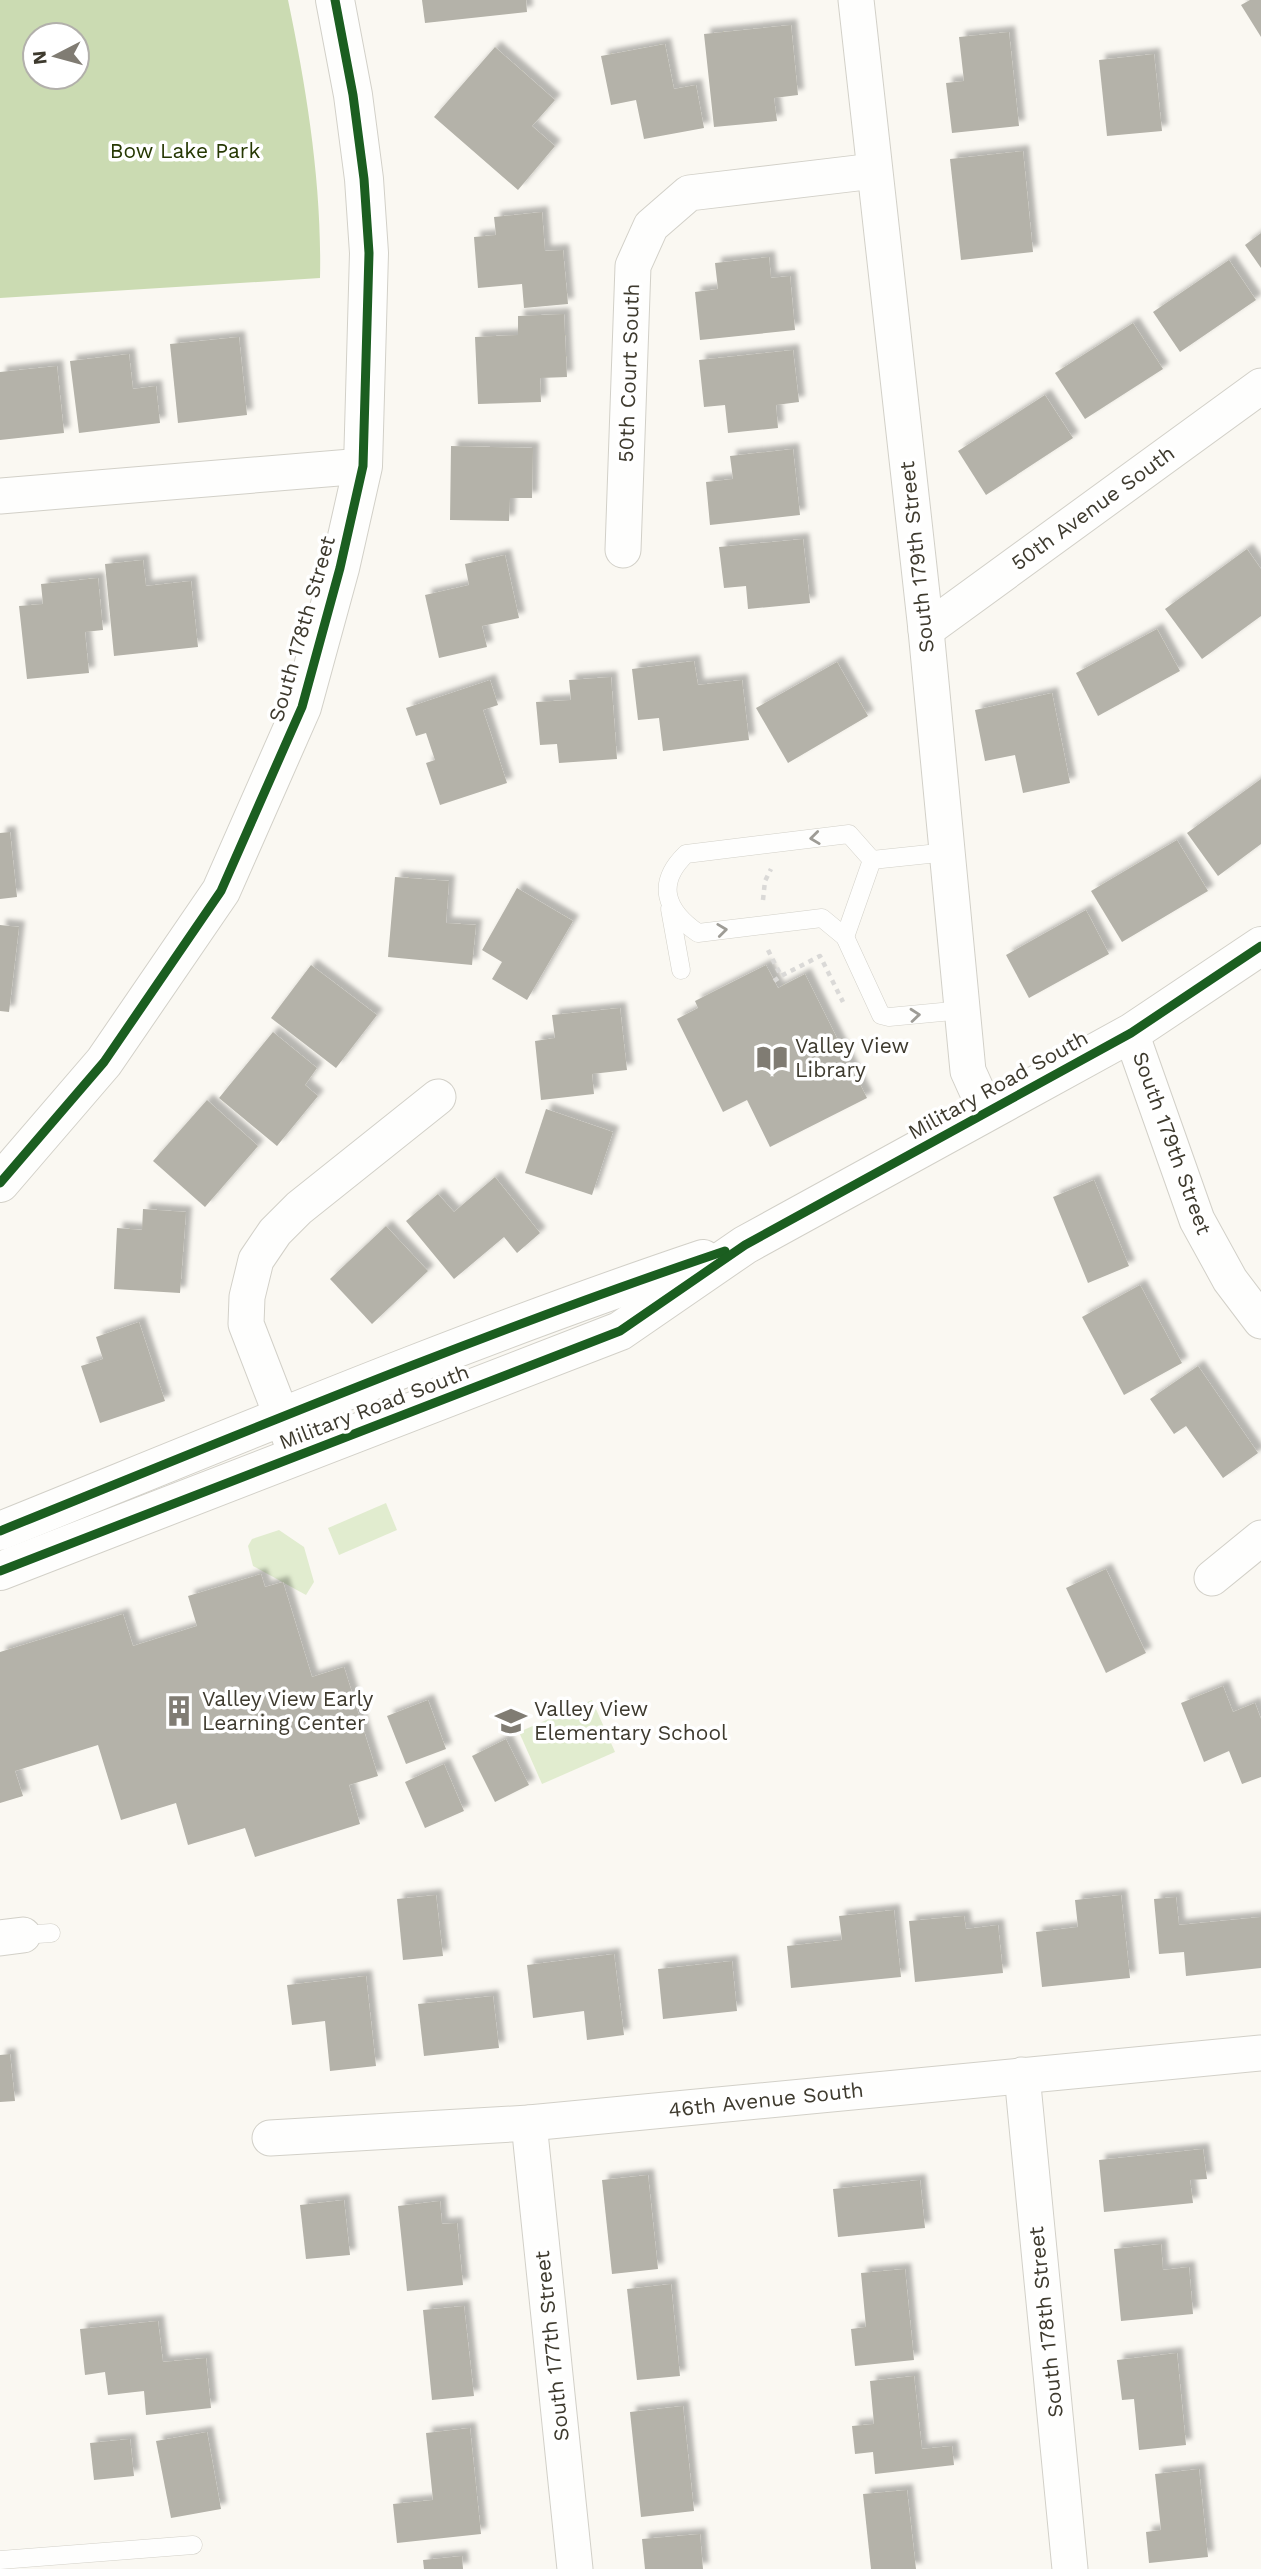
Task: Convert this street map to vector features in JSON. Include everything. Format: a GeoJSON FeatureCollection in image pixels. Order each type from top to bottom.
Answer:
{"type":"FeatureCollection","features":[{"type":"Feature","properties":{"kind":"main road","name":"South 178th Street"},"geometry":{"type":"LineString","coordinates":[[0,1183],[104,1062],[221,891],[302,707],[340,568],[363,466],[367,229],[364,179],[353,95],[335,0]]}},
{"type":"Feature","properties":{"kind":"main road","name":"Military Road South"},"geometry":{"type":"LineString","coordinates":[[0,1571],[620,1331],[745,1245],[1131,1033],[1261,946]]}},
{"type":"Feature","properties":{"kind":"main road","name":"Military Road South"},"geometry":{"type":"LineString","coordinates":[[0,1531],[282,1417],[631,1283],[745,1245]]}},
{"type":"Feature","properties":{"kind":"street","name":"South 179th Street"},"geometry":{"type":"LineString","coordinates":[[856,0],[926,630],[968,1071],[986,1111]]}},
{"type":"Feature","properties":{"kind":"street","name":"50th Court South"},"geometry":{"type":"LineString","coordinates":[[623,550],[633,266],[652,226],[689,193],[874,172]]}},
{"type":"Feature","properties":{"kind":"street","name":"50th Avenue South"},"geometry":{"type":"LineString","coordinates":[[926,630],[1261,386]]}},
{"type":"Feature","properties":{"kind":"street"},"geometry":{"type":"LineString","coordinates":[[0,496],[363,466]]}},
{"type":"Feature","properties":{"kind":"street","name":"South 179th Street"},"geometry":{"type":"LineString","coordinates":[[1131,1033],[1197,1220],[1230,1280],[1261,1321]]}},
{"type":"Feature","properties":{"kind":"street"},"geometry":{"type":"LineString","coordinates":[[297,1456],[246,1324],[247,1297],[256,1260],[275,1232],[299,1208],[438,1097]]}},
{"type":"Feature","properties":{"kind":"street"},"geometry":{"type":"LineString","coordinates":[[1212,1578],[1261,1538]]}},
{"type":"Feature","properties":{"kind":"street","name":"46th Avenue South"},"geometry":{"type":"LineString","coordinates":[[270,2138],[529,2123],[1261,2053]]}},
{"type":"Feature","properties":{"kind":"street","name":"South 178th Street"},"geometry":{"type":"LineString","coordinates":[[1022,2074],[1070,2569]]}},
{"type":"Feature","properties":{"kind":"street","name":"South 177th Street"},"geometry":{"type":"LineString","coordinates":[[529,2123],[575,2569]]}},
{"type":"Feature","properties":{"kind":"lane"},"geometry":{"type":"LineString","coordinates":[[681,970],[667,884],[676,864],[686,854],[849,834],[872,860]]}},
{"type":"Feature","properties":{"kind":"lane"},"geometry":{"type":"LineString","coordinates":[[872,860],[948,852]]}},
{"type":"Feature","properties":{"kind":"lane"},"geometry":{"type":"LineString","coordinates":[[845,937],[872,860]]}},
{"type":"Feature","properties":{"kind":"lane"},"geometry":{"type":"LineString","coordinates":[[668,903],[682,922],[698,933],[822,918],[845,937],[881,1015],[889,1017],[963,1010]]}},
{"type":"Feature","properties":{"kind":"lane"},"geometry":{"type":"LineString","coordinates":[[0,2560],[193,2545]]}},
{"type":"Feature","properties":{"kind":"path"},"geometry":{"type":"LineString","coordinates":[[765,881],[765,894]]}},
{"type":"Feature","properties":{"kind":"path"},"geometry":{"type":"LineString","coordinates":[[767,948],[781,976]]}},
{"type":"Feature","properties":{"kind":"path"},"geometry":{"type":"LineString","coordinates":[[774,981],[820,956],[848,1012]]}},
{"type":"Feature","properties":{"kind":"green space","name":"Bow Lake Park"},"geometry":{"type":"Polygon","coordinates":[[[0,0],[288,0],[312,138],[319,208],[320,278],[0,298],[0,0]]]}},
{"type":"Feature","properties":{"kind":"green space"},"geometry":{"type":"Polygon","coordinates":[[[386,1503],[397,1530],[339,1555],[328,1528],[386,1503]]]}},
{"type":"Feature","properties":{"kind":"green space"},"geometry":{"type":"Polygon","coordinates":[[[279,1530],[304,1547],[314,1582],[306,1595],[253,1566],[248,1546],[252,1539],[279,1530]]]}},
{"type":"Feature","properties":{"kind":"green space"},"geometry":{"type":"Polygon","coordinates":[[[592,1700],[615,1752],[542,1784],[519,1732],[592,1700]]]}},
{"type":"Feature","properties":{"kind":"building"},"geometry":{"type":"Polygon","coordinates":[[[422,0],[526,0],[527,12],[425,23],[422,0]]]}},
{"type":"Feature","properties":{"kind":"building"},"geometry":{"type":"Polygon","coordinates":[[[1250,0],[1261,0],[1261,37],[1241,5],[1250,0]]]}},
{"type":"Feature","properties":{"kind":"building"},"geometry":{"type":"Polygon","coordinates":[[[791,25],[798,95],[774,98],[777,121],[714,127],[704,34],[791,25]]]}},
{"type":"Feature","properties":{"kind":"building"},"geometry":{"type":"Polygon","coordinates":[[[1009,32],[1019,126],[952,133],[946,83],[964,81],[959,37],[1009,32]]]}},
{"type":"Feature","properties":{"kind":"building"},"geometry":{"type":"Polygon","coordinates":[[[665,44],[674,89],[696,85],[704,128],[644,139],[636,100],[611,105],[601,56],[665,44]]]}},
{"type":"Feature","properties":{"kind":"building"},"geometry":{"type":"Polygon","coordinates":[[[495,47],[555,100],[532,126],[555,146],[518,190],[434,117],[495,47]]]}},
{"type":"Feature","properties":{"kind":"building"},"geometry":{"type":"Polygon","coordinates":[[[1154,54],[1162,131],[1107,136],[1099,60],[1154,54]]]}},
{"type":"Feature","properties":{"kind":"building"},"geometry":{"type":"Polygon","coordinates":[[[1023,151],[1033,252],[961,260],[950,159],[1023,151]]]}},
{"type":"Feature","properties":{"kind":"building"},"geometry":{"type":"Polygon","coordinates":[[[542,212],[545,251],[563,250],[568,304],[524,308],[522,284],[478,288],[474,237],[496,235],[494,217],[542,212]]]}},
{"type":"Feature","properties":{"kind":"building"},"geometry":{"type":"Polygon","coordinates":[[[1261,233],[1261,268],[1245,245],[1261,233]]]}},
{"type":"Feature","properties":{"kind":"building"},"geometry":{"type":"Polygon","coordinates":[[[769,257],[771,278],[790,276],[795,330],[700,340],[695,292],[718,289],[715,263],[769,257]]]}},
{"type":"Feature","properties":{"kind":"building"},"geometry":{"type":"Polygon","coordinates":[[[1229,260],[1256,300],[1180,352],[1153,312],[1229,260]]]}},
{"type":"Feature","properties":{"kind":"building"},"geometry":{"type":"Polygon","coordinates":[[[564,314],[567,377],[540,378],[541,402],[478,404],[475,337],[518,335],[518,316],[564,314]]]}},
{"type":"Feature","properties":{"kind":"building"},"geometry":{"type":"Polygon","coordinates":[[[1133,323],[1163,369],[1085,419],[1055,373],[1133,323]]]}},
{"type":"Feature","properties":{"kind":"building"},"geometry":{"type":"Polygon","coordinates":[[[239,337],[247,415],[178,423],[170,344],[239,337]]]}},
{"type":"Feature","properties":{"kind":"building"},"geometry":{"type":"Polygon","coordinates":[[[793,350],[799,402],[776,405],[778,428],[728,433],[725,405],[704,407],[699,360],[793,350]]]}},
{"type":"Feature","properties":{"kind":"building"},"geometry":{"type":"Polygon","coordinates":[[[129,354],[133,389],[156,386],[160,423],[79,433],[70,361],[129,354]]]}},
{"type":"Feature","properties":{"kind":"building"},"geometry":{"type":"Polygon","coordinates":[[[57,366],[64,433],[0,440],[0,372],[57,366]]]}},
{"type":"Feature","properties":{"kind":"building"},"geometry":{"type":"Polygon","coordinates":[[[1045,395],[1073,438],[986,495],[958,451],[1045,395]]]}},
{"type":"Feature","properties":{"kind":"building"},"geometry":{"type":"Polygon","coordinates":[[[451,446],[533,448],[532,498],[510,498],[509,521],[450,520],[451,446]]]}},
{"type":"Feature","properties":{"kind":"building"},"geometry":{"type":"Polygon","coordinates":[[[793,449],[800,515],[710,525],[706,482],[733,479],[730,456],[793,449]]]}},
{"type":"Feature","properties":{"kind":"building"},"geometry":{"type":"Polygon","coordinates":[[[803,539],[810,603],[748,609],[746,586],[724,588],[719,547],[803,539]]]}},
{"type":"Feature","properties":{"kind":"building"},"geometry":{"type":"Polygon","coordinates":[[[1247,549],[1261,569],[1261,616],[1202,659],[1165,609],[1247,549]]]}},
{"type":"Feature","properties":{"kind":"building"},"geometry":{"type":"Polygon","coordinates":[[[505,555],[519,618],[482,626],[487,647],[439,658],[425,595],[469,585],[465,564],[505,555]]]}},
{"type":"Feature","properties":{"kind":"building"},"geometry":{"type":"Polygon","coordinates":[[[143,560],[146,586],[191,581],[198,647],[114,656],[105,564],[143,560]]]}},
{"type":"Feature","properties":{"kind":"building"},"geometry":{"type":"Polygon","coordinates":[[[98,578],[103,630],[85,632],[89,673],[27,679],[19,606],[43,604],[41,584],[98,578]]]}},
{"type":"Feature","properties":{"kind":"building"},"geometry":{"type":"Polygon","coordinates":[[[1157,629],[1180,671],[1098,716],[1076,673],[1157,629]]]}},
{"type":"Feature","properties":{"kind":"building"},"geometry":{"type":"Polygon","coordinates":[[[694,661],[698,685],[742,680],[749,740],[663,751],[659,718],[638,720],[632,669],[694,661]]]}},
{"type":"Feature","properties":{"kind":"building"},"geometry":{"type":"Polygon","coordinates":[[[837,662],[868,716],[788,763],[756,708],[837,662]]]}},
{"type":"Feature","properties":{"kind":"building"},"geometry":{"type":"Polygon","coordinates":[[[611,677],[617,759],[559,763],[557,744],[540,745],[536,702],[571,700],[569,680],[611,677]]]}},
{"type":"Feature","properties":{"kind":"building"},"geometry":{"type":"Polygon","coordinates":[[[490,680],[498,705],[483,710],[507,783],[440,805],[426,763],[435,760],[426,733],[416,736],[406,708],[490,680]]]}},
{"type":"Feature","properties":{"kind":"building"},"geometry":{"type":"Polygon","coordinates":[[[1052,693],[1070,783],[1023,793],[1015,755],[985,761],[975,710],[1052,693]]]}},
{"type":"Feature","properties":{"kind":"building"},"geometry":{"type":"Polygon","coordinates":[[[1261,779],[1261,844],[1218,876],[1187,833],[1261,779]]]}},
{"type":"Feature","properties":{"kind":"building"},"geometry":{"type":"Polygon","coordinates":[[[10,832],[17,897],[0,899],[0,833],[10,832]]]}},
{"type":"Feature","properties":{"kind":"building"},"geometry":{"type":"Polygon","coordinates":[[[1177,840],[1208,891],[1122,942],[1091,891],[1177,840]]]}},
{"type":"Feature","properties":{"kind":"building"},"geometry":{"type":"Polygon","coordinates":[[[395,877],[449,881],[446,923],[476,925],[472,965],[388,957],[395,877]]]}},
{"type":"Feature","properties":{"kind":"building"},"geometry":{"type":"Polygon","coordinates":[[[517,888],[573,921],[527,1000],[492,979],[502,962],[482,950],[517,888]]]}},
{"type":"Feature","properties":{"kind":"building"},"geometry":{"type":"Polygon","coordinates":[[[1086,910],[1109,954],[1029,998],[1006,955],[1086,910]]]}},
{"type":"Feature","properties":{"kind":"building"},"geometry":{"type":"Polygon","coordinates":[[[0,925],[19,927],[9,1012],[0,1011],[0,925]]]}},
{"type":"Feature","properties":{"kind":"building"},"geometry":{"type":"Polygon","coordinates":[[[311,965],[377,1015],[336,1068],[271,1018],[311,965]]]}},
{"type":"Feature","properties":{"kind":"building","name":"Valley View Library"},"geometry":{"type":"Polygon","coordinates":[[[766,965],[778,988],[805,974],[867,1098],[770,1147],[747,1100],[723,1112],[677,1019],[698,1008],[695,1001],[766,965]]]}},
{"type":"Feature","properties":{"kind":"building"},"geometry":{"type":"Polygon","coordinates":[[[620,1008],[627,1070],[592,1074],[594,1094],[541,1100],[535,1041],[555,1038],[552,1015],[620,1008]]]}},
{"type":"Feature","properties":{"kind":"building"},"geometry":{"type":"Polygon","coordinates":[[[273,1032],[317,1068],[305,1085],[318,1096],[277,1146],[219,1098],[273,1032]]]}},
{"type":"Feature","properties":{"kind":"building"},"geometry":{"type":"Polygon","coordinates":[[[207,1100],[258,1146],[205,1207],[153,1161],[207,1100]]]}},
{"type":"Feature","properties":{"kind":"building"},"geometry":{"type":"Polygon","coordinates":[[[546,1109],[613,1132],[592,1195],[525,1173],[546,1109]]]}},
{"type":"Feature","properties":{"kind":"building"},"geometry":{"type":"Polygon","coordinates":[[[495,1177],[540,1233],[517,1253],[504,1237],[454,1279],[406,1221],[438,1194],[454,1212],[495,1177]]]}},
{"type":"Feature","properties":{"kind":"building"},"geometry":{"type":"Polygon","coordinates":[[[1094,1180],[1129,1266],[1088,1283],[1053,1197],[1094,1180]]]}},
{"type":"Feature","properties":{"kind":"building"},"geometry":{"type":"Polygon","coordinates":[[[143,1209],[186,1212],[180,1293],[114,1289],[117,1228],[142,1230],[143,1209]]]}},
{"type":"Feature","properties":{"kind":"building"},"geometry":{"type":"Polygon","coordinates":[[[386,1226],[428,1271],[372,1324],[330,1279],[386,1226]]]}},
{"type":"Feature","properties":{"kind":"building"},"geometry":{"type":"Polygon","coordinates":[[[1140,1285],[1182,1363],[1124,1395],[1082,1317],[1140,1285]]]}},
{"type":"Feature","properties":{"kind":"building"},"geometry":{"type":"Polygon","coordinates":[[[139,1322],[165,1401],[100,1423],[81,1366],[103,1359],[96,1337],[139,1322]]]}},
{"type":"Feature","properties":{"kind":"building"},"geometry":{"type":"Polygon","coordinates":[[[1198,1366],[1258,1453],[1223,1478],[1186,1426],[1174,1434],[1150,1399],[1198,1366]]]}},
{"type":"Feature","properties":{"kind":"building"},"geometry":{"type":"Polygon","coordinates":[[[1106,1569],[1146,1653],[1106,1673],[1066,1588],[1106,1569]]]}},
{"type":"Feature","properties":{"kind":"building","name":"Valley View Early Learning Center"},"geometry":{"type":"Polygon","coordinates":[[[261,1574],[265,1587],[283,1582],[312,1677],[344,1667],[378,1776],[349,1785],[360,1824],[255,1857],[245,1828],[188,1845],[176,1803],[121,1820],[98,1745],[15,1771],[23,1796],[0,1803],[0,1652],[123,1614],[133,1646],[197,1626],[188,1596],[261,1574]]]}},
{"type":"Feature","properties":{"kind":"building"},"geometry":{"type":"Polygon","coordinates":[[[1223,1686],[1233,1712],[1255,1703],[1261,1719],[1261,1777],[1242,1784],[1229,1751],[1204,1762],[1181,1703],[1223,1686]]]}},
{"type":"Feature","properties":{"kind":"building"},"geometry":{"type":"Polygon","coordinates":[[[428,1700],[446,1749],[406,1764],[387,1716],[428,1700]]]}},
{"type":"Feature","properties":{"kind":"building"},"geometry":{"type":"Polygon","coordinates":[[[506,1739],[529,1785],[495,1802],[472,1756],[506,1739]]]}},
{"type":"Feature","properties":{"kind":"building"},"geometry":{"type":"Polygon","coordinates":[[[444,1764],[464,1811],[425,1828],[405,1782],[444,1764]]]}},
{"type":"Feature","properties":{"kind":"building"},"geometry":{"type":"Polygon","coordinates":[[[436,1895],[443,1956],[403,1960],[397,1899],[436,1895]]]}},
{"type":"Feature","properties":{"kind":"building"},"geometry":{"type":"Polygon","coordinates":[[[1121,1895],[1130,1978],[1042,1987],[1036,1932],[1078,1927],[1075,1900],[1121,1895]]]}},
{"type":"Feature","properties":{"kind":"building"},"geometry":{"type":"Polygon","coordinates":[[[1176,1897],[1179,1925],[1261,1917],[1261,1968],[1186,1976],[1184,1952],[1159,1954],[1154,1899],[1176,1897]]]}},
{"type":"Feature","properties":{"kind":"building"},"geometry":{"type":"Polygon","coordinates":[[[894,1910],[901,1977],[791,1988],[787,1946],[842,1940],[839,1916],[894,1910]]]}},
{"type":"Feature","properties":{"kind":"building"},"geometry":{"type":"Polygon","coordinates":[[[964,1916],[966,1929],[998,1925],[1003,1973],[915,1982],[909,1921],[964,1916]]]}},
{"type":"Feature","properties":{"kind":"building"},"geometry":{"type":"Polygon","coordinates":[[[614,1954],[624,2035],[587,2040],[584,2011],[533,2018],[527,1965],[614,1954]]]}},
{"type":"Feature","properties":{"kind":"building"},"geometry":{"type":"Polygon","coordinates":[[[732,1961],[737,2011],[663,2019],[658,1969],[732,1961]]]}},
{"type":"Feature","properties":{"kind":"building"},"geometry":{"type":"Polygon","coordinates":[[[366,1976],[376,2066],[330,2071],[325,2021],[292,2025],[287,1985],[366,1976]]]}},
{"type":"Feature","properties":{"kind":"building"},"geometry":{"type":"Polygon","coordinates":[[[493,1996],[499,2048],[424,2056],[418,2004],[493,1996]]]}},
{"type":"Feature","properties":{"kind":"building"},"geometry":{"type":"Polygon","coordinates":[[[10,2054],[15,2101],[0,2102],[0,2055],[10,2054]]]}},
{"type":"Feature","properties":{"kind":"building"},"geometry":{"type":"Polygon","coordinates":[[[1203,2149],[1207,2179],[1190,2180],[1193,2203],[1104,2212],[1099,2160],[1203,2149]]]}},
{"type":"Feature","properties":{"kind":"building"},"geometry":{"type":"Polygon","coordinates":[[[648,2175],[658,2269],[612,2274],[602,2180],[648,2175]]]}},
{"type":"Feature","properties":{"kind":"building"},"geometry":{"type":"Polygon","coordinates":[[[920,2180],[925,2228],[838,2237],[833,2189],[920,2180]]]}},
{"type":"Feature","properties":{"kind":"building"},"geometry":{"type":"Polygon","coordinates":[[[344,2200],[350,2255],[306,2259],[300,2205],[344,2200]]]}},
{"type":"Feature","properties":{"kind":"building"},"geometry":{"type":"Polygon","coordinates":[[[440,2201],[442,2224],[457,2223],[463,2285],[407,2291],[398,2206],[440,2201]]]}},
{"type":"Feature","properties":{"kind":"building"},"geometry":{"type":"Polygon","coordinates":[[[1161,2244],[1163,2270],[1189,2267],[1193,2314],[1121,2321],[1114,2249],[1161,2244]]]}},
{"type":"Feature","properties":{"kind":"building"},"geometry":{"type":"Polygon","coordinates":[[[905,2269],[914,2360],[855,2366],[851,2329],[866,2327],[861,2273],[905,2269]]]}},
{"type":"Feature","properties":{"kind":"building"},"geometry":{"type":"Polygon","coordinates":[[[671,2284],[680,2376],[637,2380],[627,2289],[671,2284]]]}},
{"type":"Feature","properties":{"kind":"building"},"geometry":{"type":"Polygon","coordinates":[[[464,2306],[474,2396],[432,2400],[423,2310],[464,2306]]]}},
{"type":"Feature","properties":{"kind":"building"},"geometry":{"type":"Polygon","coordinates":[[[158,2321],[163,2362],[206,2358],[211,2408],[146,2415],[144,2391],[108,2395],[105,2372],[85,2375],[80,2329],[158,2321]]]}},
{"type":"Feature","properties":{"kind":"building"},"geometry":{"type":"Polygon","coordinates":[[[1177,2353],[1186,2445],[1139,2450],[1134,2399],[1122,2400],[1117,2360],[1177,2353]]]}},
{"type":"Feature","properties":{"kind":"building"},"geometry":{"type":"Polygon","coordinates":[[[914,2376],[922,2449],[952,2446],[954,2465],[875,2474],[873,2452],[855,2454],[852,2426],[874,2424],[870,2381],[914,2376]]]}},
{"type":"Feature","properties":{"kind":"building"},"geometry":{"type":"Polygon","coordinates":[[[683,2406],[694,2511],[641,2517],[630,2412],[683,2406]]]}},
{"type":"Feature","properties":{"kind":"building"},"geometry":{"type":"Polygon","coordinates":[[[470,2428],[481,2534],[397,2543],[393,2504],[433,2500],[426,2433],[470,2428]]]}},
{"type":"Feature","properties":{"kind":"building"},"geometry":{"type":"Polygon","coordinates":[[[207,2432],[221,2509],[171,2518],[156,2441],[207,2432]]]}},
{"type":"Feature","properties":{"kind":"building"},"geometry":{"type":"Polygon","coordinates":[[[130,2439],[134,2476],[94,2480],[90,2443],[130,2439]]]}},
{"type":"Feature","properties":{"kind":"building"},"geometry":{"type":"Polygon","coordinates":[[[1199,2469],[1208,2557],[1149,2563],[1146,2532],[1161,2530],[1155,2474],[1199,2469]]]}},
{"type":"Feature","properties":{"kind":"building"},"geometry":{"type":"Polygon","coordinates":[[[907,2490],[916,2569],[871,2569],[863,2494],[907,2490]]]}},
{"type":"Feature","properties":{"kind":"building"},"geometry":{"type":"Polygon","coordinates":[[[700,2534],[703,2569],[645,2569],[642,2539],[700,2534]]]}},
{"type":"Feature","properties":{"kind":"building"},"geometry":{"type":"Polygon","coordinates":[[[462,2556],[463,2569],[424,2569],[423,2560],[462,2556]]]}},
{"type":"Feature","properties":{"kind":"cycle path"},"geometry":{"type":"LineString","coordinates":[[0,1183],[104,1062],[221,891],[302,707],[340,568],[363,466],[369,253],[364,179],[353,95],[335,0]]}},
{"type":"Feature","properties":{"kind":"cycle path"},"geometry":{"type":"LineString","coordinates":[[0,1571],[620,1331],[745,1245],[1131,1033],[1261,946]]}},
{"type":"Feature","properties":{"kind":"cycle path"},"geometry":{"type":"LineString","coordinates":[[0,1531],[451,1350],[725,1251]]}},
{"type":"Feature","properties":{"kind":"place","name":"Valley View Library"},"geometry":{"type":"Point","coordinates":[772,1058]}},
{"type":"Feature","properties":{"kind":"place","name":"Valley View Early Learning Center"},"geometry":{"type":"Point","coordinates":[179,1711]}},
{"type":"Feature","properties":{"kind":"place","name":"Valley View Elementary School"},"geometry":{"type":"Point","coordinates":[511,1721]}}]}
